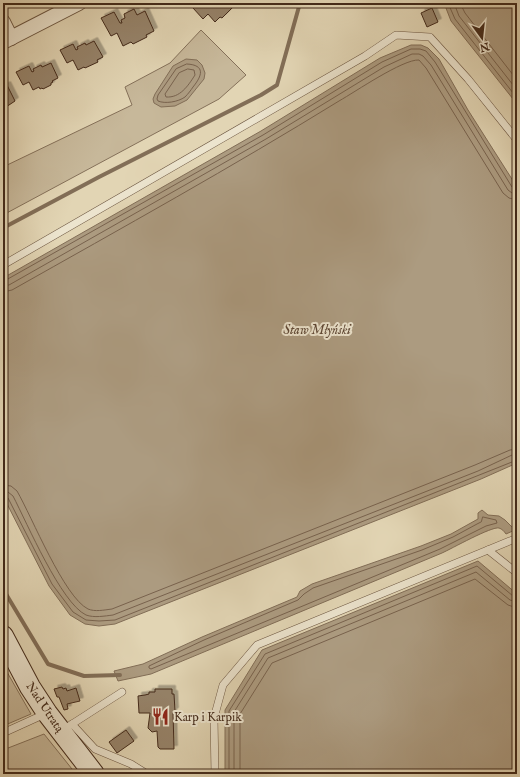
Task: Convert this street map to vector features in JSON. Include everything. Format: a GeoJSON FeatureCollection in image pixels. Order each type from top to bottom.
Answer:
{"type":"FeatureCollection","features":[{"type":"Feature","properties":{"kind":"street"},"geometry":{"type":"LineString","coordinates":[[3,22],[7,40],[79,3]]}},
{"type":"Feature","properties":{"kind":"street","name":"Nad Utratą"},"geometry":{"type":"LineString","coordinates":[[3,636],[30,687],[47,714],[66,727],[94,774]]}},
{"type":"Feature","properties":{"kind":"lane"},"geometry":{"type":"LineString","coordinates":[[3,265],[365,56],[396,35],[430,37],[468,79],[517,140]]}},
{"type":"Feature","properties":{"kind":"lane"},"geometry":{"type":"LineString","coordinates":[[215,774],[214,718],[223,685],[257,645],[517,538]]}},
{"type":"Feature","properties":{"kind":"lane"},"geometry":{"type":"LineString","coordinates":[[488,550],[517,573]]}},
{"type":"Feature","properties":{"kind":"lane"},"geometry":{"type":"LineString","coordinates":[[122,692],[66,727],[96,749],[131,764],[146,774]]}},
{"type":"Feature","properties":{"kind":"lane"},"geometry":{"type":"LineString","coordinates":[[3,733],[47,714]]}},
{"type":"Feature","properties":{"kind":"shaded area"},"geometry":{"type":"Polygon","coordinates":[[[201,30],[246,75],[219,99],[3,215],[3,167],[132,105],[125,87],[170,63],[201,30]]]}},
{"type":"Feature","properties":{"kind":"shaded area"},"geometry":{"type":"Polygon","coordinates":[[[3,665],[31,714],[3,726],[3,665]]]}},
{"type":"Feature","properties":{"kind":"shaded area"},"geometry":{"type":"Polygon","coordinates":[[[44,734],[76,774],[3,774],[3,750],[44,734]]]}},
{"type":"Feature","properties":{"kind":"water"},"geometry":{"type":"Polygon","coordinates":[[[444,3],[517,3],[517,104],[451,21],[444,3]]]}},
{"type":"Feature","properties":{"kind":"water","name":"Staw Młyński"},"geometry":{"type":"Polygon","coordinates":[[[411,45],[421,45],[428,48],[439,59],[468,110],[517,187],[517,463],[481,479],[115,624],[99,626],[85,624],[70,615],[49,586],[3,496],[3,278],[261,131],[380,58],[411,45]]]}},
{"type":"Feature","properties":{"kind":"water"},"geometry":{"type":"Polygon","coordinates":[[[186,59],[197,60],[202,65],[205,73],[204,79],[187,100],[175,106],[161,107],[154,103],[153,99],[155,94],[173,66],[186,59]]]}},
{"type":"Feature","properties":{"kind":"water"},"geometry":{"type":"Polygon","coordinates":[[[482,510],[488,515],[499,516],[515,530],[506,534],[499,528],[488,530],[442,553],[151,674],[118,681],[114,671],[143,664],[202,637],[297,597],[300,591],[312,584],[451,534],[478,519],[478,513],[482,510]]]}},
{"type":"Feature","properties":{"kind":"water"},"geometry":{"type":"Polygon","coordinates":[[[478,561],[517,594],[517,774],[225,774],[225,710],[262,650],[478,561]]]}},
{"type":"Feature","properties":{"kind":"building"},"geometry":{"type":"Polygon","coordinates":[[[198,3],[235,3],[222,18],[220,17],[215,22],[208,14],[203,19],[193,8],[198,3]]]}},
{"type":"Feature","properties":{"kind":"building"},"geometry":{"type":"Polygon","coordinates":[[[432,8],[438,22],[427,27],[421,13],[432,8]]]}},
{"type":"Feature","properties":{"kind":"building"},"geometry":{"type":"Polygon","coordinates":[[[134,9],[137,15],[145,11],[154,31],[146,35],[147,37],[133,44],[131,42],[123,46],[117,33],[111,36],[101,18],[114,12],[120,23],[122,23],[121,20],[125,18],[124,14],[134,9]]]}},
{"type":"Feature","properties":{"kind":"building"},"geometry":{"type":"Polygon","coordinates":[[[94,41],[103,57],[97,60],[98,62],[78,70],[73,60],[67,63],[60,50],[73,44],[76,50],[78,49],[77,47],[85,43],[86,45],[94,41]]]}},
{"type":"Feature","properties":{"kind":"building"},"geometry":{"type":"Polygon","coordinates":[[[51,63],[58,78],[52,81],[53,82],[51,85],[43,89],[40,89],[39,87],[33,90],[29,82],[23,85],[16,72],[29,66],[32,72],[34,71],[33,69],[41,65],[42,67],[51,63]]]}},
{"type":"Feature","properties":{"kind":"building"},"geometry":{"type":"Polygon","coordinates":[[[7,85],[15,101],[3,109],[3,87],[7,85]]]}},
{"type":"Feature","properties":{"kind":"building"},"geometry":{"type":"Polygon","coordinates":[[[62,687],[63,689],[66,688],[67,691],[76,688],[80,701],[67,704],[68,709],[64,710],[54,689],[62,687]]]}},
{"type":"Feature","properties":{"kind":"building","name":"Karp i Karpik"},"geometry":{"type":"Polygon","coordinates":[[[155,689],[172,689],[172,694],[174,694],[174,749],[160,749],[158,747],[157,731],[152,732],[148,728],[150,713],[139,713],[138,696],[149,694],[149,692],[155,692],[155,689]]]}},
{"type":"Feature","properties":{"kind":"building"},"geometry":{"type":"Polygon","coordinates":[[[126,730],[134,741],[117,753],[109,742],[126,730]]]}},
{"type":"Feature","properties":{"kind":"waterway"},"geometry":{"type":"LineString","coordinates":[[3,228],[99,177],[261,95],[277,85],[300,3]]}},
{"type":"Feature","properties":{"kind":"waterway"},"geometry":{"type":"LineString","coordinates":[[3,589],[48,664],[84,676],[120,675]]}},
{"type":"Feature","properties":{"kind":"place","name":"Karp i Karpik"},"geometry":{"type":"Point","coordinates":[161,717]}}]}
